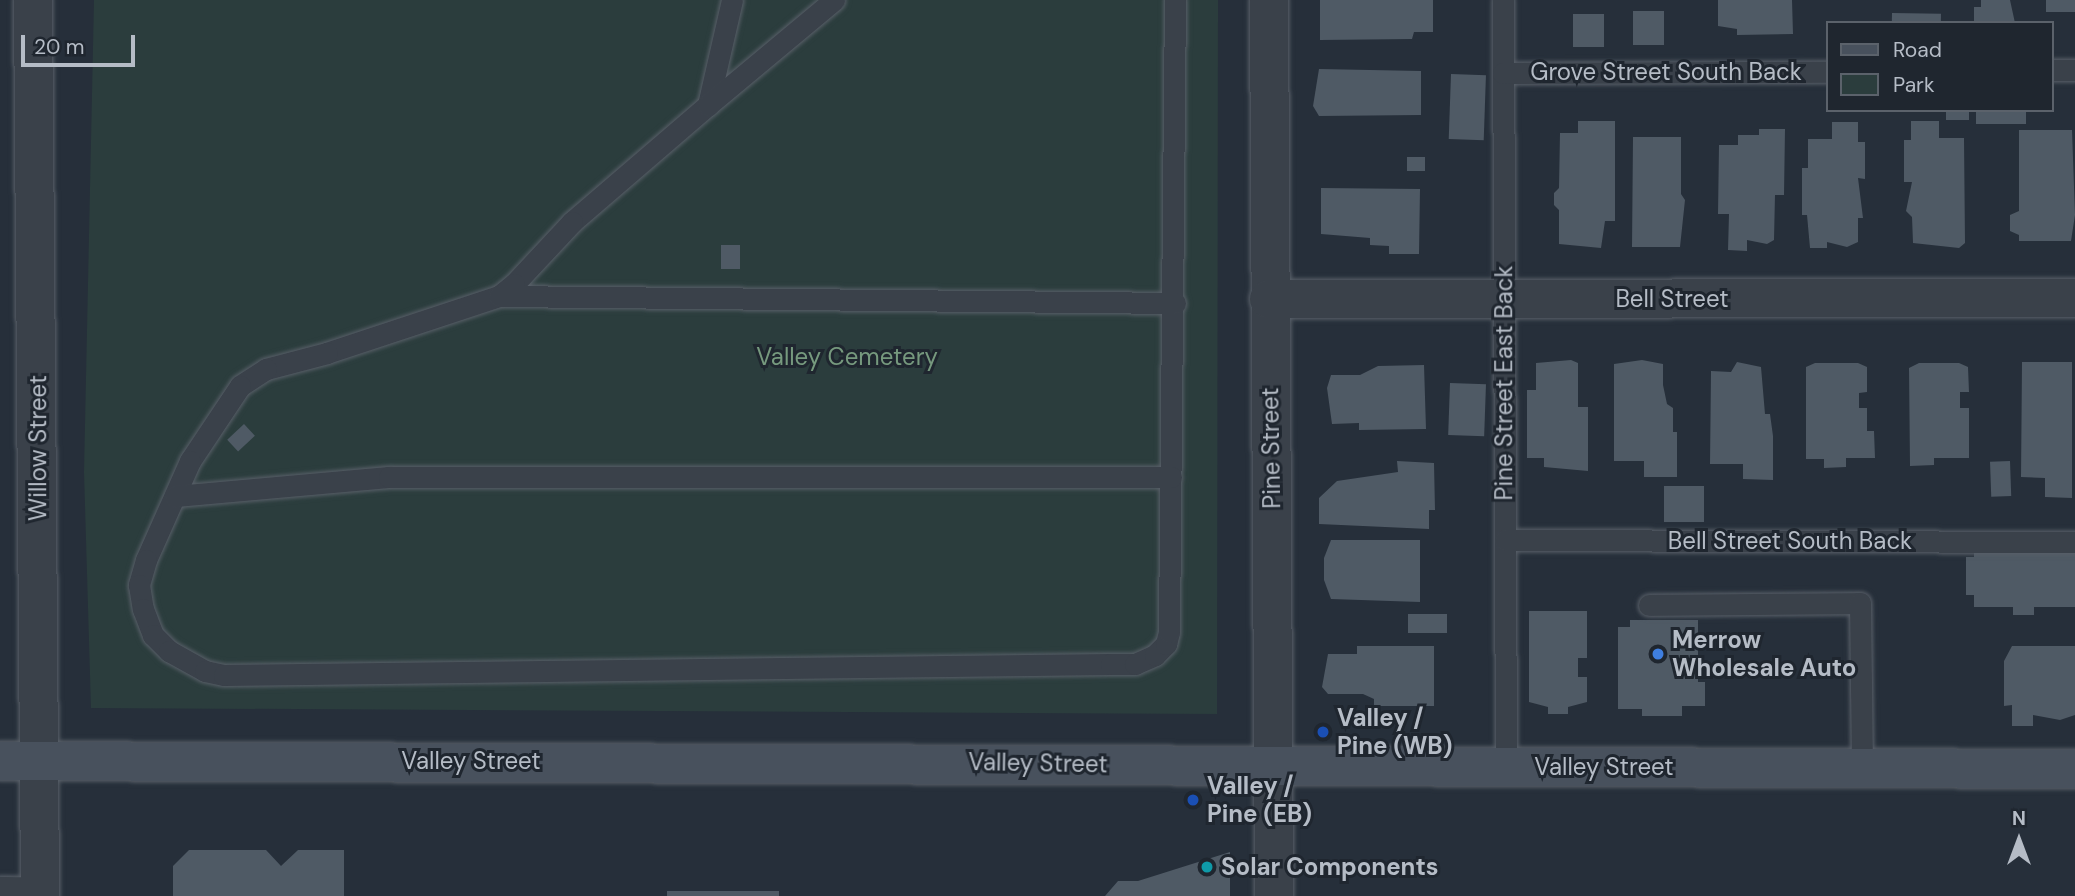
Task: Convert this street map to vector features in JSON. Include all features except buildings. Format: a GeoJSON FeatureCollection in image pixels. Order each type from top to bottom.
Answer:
{"type":"FeatureCollection","features":[{"type":"Feature","properties":{"kind":"main road","name":"Valley Street"},"geometry":{"type":"LineString","coordinates":[[0,761],[2075,769]]}},
{"type":"Feature","properties":{"kind":"street","name":"Willow Street"},"geometry":{"type":"LineString","coordinates":[[33,0],[39,892]]}},
{"type":"Feature","properties":{"kind":"street","name":"Pine Street"},"geometry":{"type":"LineString","coordinates":[[1269,0],[1274,896]]}},
{"type":"Feature","properties":{"kind":"street","name":"Bell Street"},"geometry":{"type":"LineString","coordinates":[[1269,299],[2075,298]]}},
{"type":"Feature","properties":{"kind":"lane"},"geometry":{"type":"LineString","coordinates":[[708,106],[732,0]]}},
{"type":"Feature","properties":{"kind":"lane"},"geometry":{"type":"LineString","coordinates":[[499,296],[572,222],[834,0]]}},
{"type":"Feature","properties":{"kind":"lane"},"geometry":{"type":"LineString","coordinates":[[1175,0],[1175,303],[1166,644],[1135,664],[224,675],[205,671],[169,651],[153,635],[143,610],[139,585],[146,559],[215,419],[240,386],[265,369],[327,353],[499,296],[1175,303]]}},
{"type":"Feature","properties":{"kind":"lane","name":"Pine Street East Back"},"geometry":{"type":"LineString","coordinates":[[1503,0],[1506,766]]}},
{"type":"Feature","properties":{"kind":"lane"},"geometry":{"type":"LineString","coordinates":[[2054,70],[2075,70]]}},
{"type":"Feature","properties":{"kind":"lane","name":"Grove Street South Back"},"geometry":{"type":"LineString","coordinates":[[1503,73],[1826,72]]}},
{"type":"Feature","properties":{"kind":"lane"},"geometry":{"type":"LineString","coordinates":[[176,496],[389,477],[1171,477]]}},
{"type":"Feature","properties":{"kind":"lane","name":"Bell Street South Back"},"geometry":{"type":"LineString","coordinates":[[1505,540],[2075,542]]}},
{"type":"Feature","properties":{"kind":"lane"},"geometry":{"type":"LineString","coordinates":[[1649,605],[1860,603],[1862,768]]}},
{"type":"Feature","properties":{"kind":"lane"},"geometry":{"type":"LineString","coordinates":[[0,887],[39,892]]}},
{"type":"Feature","properties":{"kind":"green space","name":"Valley Cemetery"},"geometry":{"type":"Polygon","coordinates":[[[94,0],[1218,0],[1217,714],[91,708],[84,472],[94,0]]]}},
{"type":"Feature","properties":{"kind":"place","name":"Merrow Wholesale Auto"},"geometry":{"type":"Point","coordinates":[1658,654]}},
{"type":"Feature","properties":{"kind":"place","name":"Valley / Pine (WB)"},"geometry":{"type":"Point","coordinates":[1323,732]}},
{"type":"Feature","properties":{"kind":"place","name":"Valley / Pine (EB)"},"geometry":{"type":"Point","coordinates":[1193,800]}},
{"type":"Feature","properties":{"kind":"place","name":"Solar Components"},"geometry":{"type":"Point","coordinates":[1207,867]}}]}
